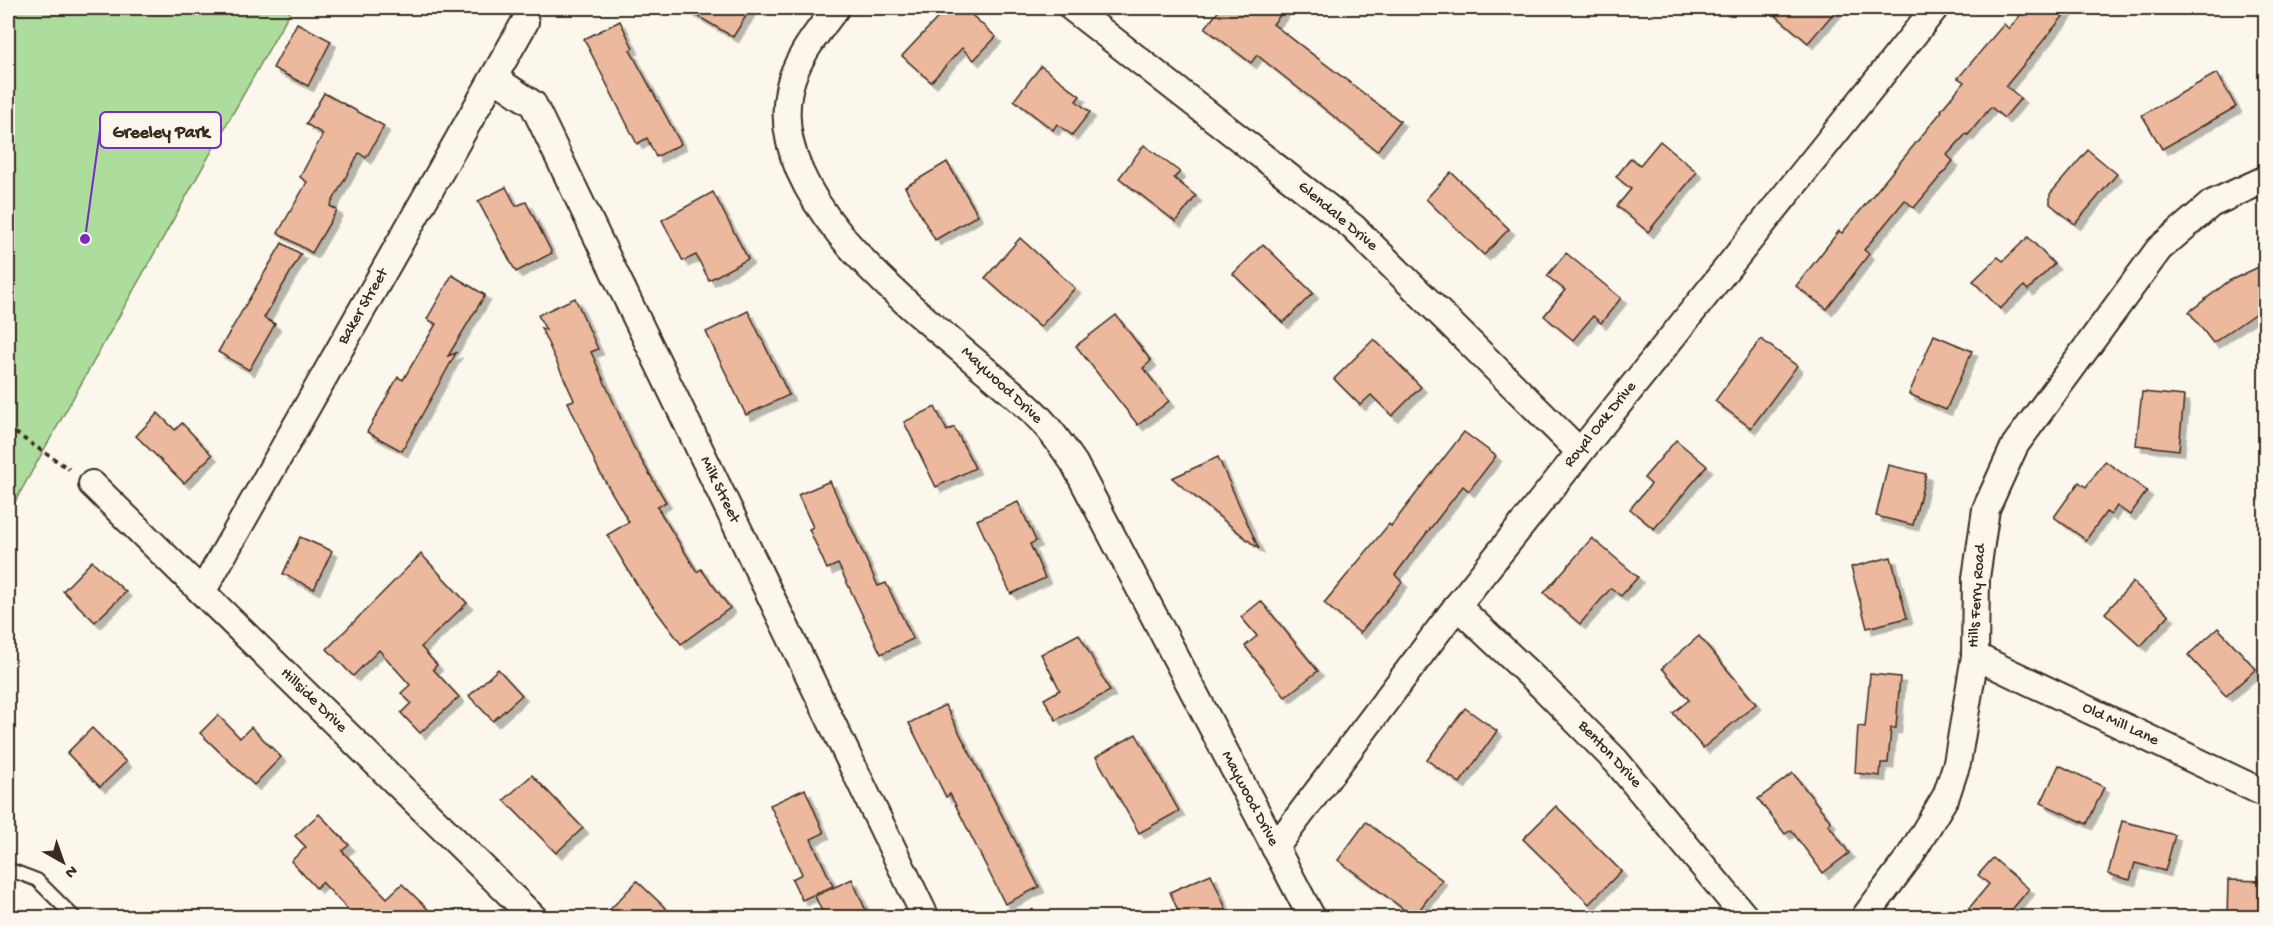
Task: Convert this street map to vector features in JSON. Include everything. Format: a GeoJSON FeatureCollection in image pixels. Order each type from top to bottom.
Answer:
{"type":"FeatureCollection","features":[{"type":"Feature","properties":{"kind":"street","name":"Maywood Drive"},"geometry":{"type":"LineString","coordinates":[[836,8],[801,57],[789,90],[788,124],[795,158],[809,189],[826,218],[873,270],[1029,408],[1074,463],[1312,918]]}},
{"type":"Feature","properties":{"kind":"street","name":"Glendale Drive"},"geometry":{"type":"LineString","coordinates":[[1072,8],[1353,227],[1579,451]]}},
{"type":"Feature","properties":{"kind":"street","name":"Royal Oak Drive"},"geometry":{"type":"LineString","coordinates":[[1275,848],[1457,606],[1935,8]]}},
{"type":"Feature","properties":{"kind":"street","name":"Baker Street"},"geometry":{"type":"LineString","coordinates":[[202,592],[525,22]]}},
{"type":"Feature","properties":{"kind":"street","name":"Milk Street"},"geometry":{"type":"LineString","coordinates":[[494,78],[533,104],[926,918]]}},
{"type":"Feature","properties":{"kind":"street","name":"Hills Ferry Road"},"geometry":{"type":"LineString","coordinates":[[1864,918],[1911,856],[1946,796],[1957,762],[1974,656],[1976,578],[1986,509],[2015,445],[2159,249],[2211,204],[2265,179]]}},
{"type":"Feature","properties":{"kind":"street","name":"Hillside Drive"},"geometry":{"type":"LineString","coordinates":[[92,484],[534,918]]}},
{"type":"Feature","properties":{"kind":"street","name":"Benton Drive"},"geometry":{"type":"LineString","coordinates":[[1457,606],[1617,761],[1746,918]]}},
{"type":"Feature","properties":{"kind":"street","name":"Old Mill Lane"},"geometry":{"type":"LineString","coordinates":[[1974,656],[2265,794]]}},
{"type":"Feature","properties":{"kind":"lane"},"geometry":{"type":"LineString","coordinates":[[8,869],[37,880],[75,918]]}},
{"type":"Feature","properties":{"kind":"path"},"geometry":{"type":"LineString","coordinates":[[8,428],[92,484]]}},
{"type":"Feature","properties":{"kind":"green space"},"geometry":{"type":"Polygon","coordinates":[[[8,8],[292,8],[8,514],[8,8]]]}},
{"type":"Feature","properties":{"kind":"building"},"geometry":{"type":"Polygon","coordinates":[[[684,8],[751,8],[733,37],[684,8]]]}},
{"type":"Feature","properties":{"kind":"building"},"geometry":{"type":"Polygon","coordinates":[[[947,8],[964,8],[996,37],[974,60],[962,48],[931,82],[902,56],[947,8]]]}},
{"type":"Feature","properties":{"kind":"building"},"geometry":{"type":"Polygon","coordinates":[[[1221,8],[1286,8],[1273,24],[1400,121],[1377,151],[1257,55],[1251,63],[1205,28],[1221,8]]]}},
{"type":"Feature","properties":{"kind":"building"},"geometry":{"type":"Polygon","coordinates":[[[1767,8],[1838,8],[1808,43],[1767,8]]]}},
{"type":"Feature","properties":{"kind":"building"},"geometry":{"type":"Polygon","coordinates":[[[2026,8],[2070,8],[2006,86],[2021,98],[2004,118],[1991,107],[1968,135],[1966,134],[1947,155],[1953,161],[1914,208],[1905,200],[1864,250],[1869,254],[1827,309],[1796,286],[1839,231],[1842,233],[1942,111],[1964,82],[1958,78],[2004,24],[2009,29],[2026,8]]]}},
{"type":"Feature","properties":{"kind":"building"},"geometry":{"type":"Polygon","coordinates":[[[620,21],[633,48],[630,50],[681,144],[656,157],[647,138],[637,144],[584,39],[620,21]]]}},
{"type":"Feature","properties":{"kind":"building"},"geometry":{"type":"Polygon","coordinates":[[[297,23],[331,41],[308,86],[273,68],[297,23]]]}},
{"type":"Feature","properties":{"kind":"building"},"geometry":{"type":"Polygon","coordinates":[[[1041,66],[1080,96],[1076,101],[1090,112],[1072,135],[1057,124],[1053,130],[1014,100],[1041,66]]]}},
{"type":"Feature","properties":{"kind":"building"},"geometry":{"type":"Polygon","coordinates":[[[2217,73],[2236,107],[2162,149],[2142,115],[2217,73]]]}},
{"type":"Feature","properties":{"kind":"building"},"geometry":{"type":"Polygon","coordinates":[[[324,93],[384,126],[366,158],[359,153],[330,206],[337,210],[312,253],[278,233],[307,182],[300,177],[323,134],[306,124],[324,93]]]}},
{"type":"Feature","properties":{"kind":"building"},"geometry":{"type":"Polygon","coordinates":[[[1660,141],[1697,172],[1648,232],[1617,206],[1631,189],[1616,177],[1631,158],[1640,165],[1660,141]]]}},
{"type":"Feature","properties":{"kind":"building"},"geometry":{"type":"Polygon","coordinates":[[[1144,145],[1180,172],[1174,178],[1196,196],[1176,222],[1119,178],[1144,145]]]}},
{"type":"Feature","properties":{"kind":"building"},"geometry":{"type":"Polygon","coordinates":[[[2088,150],[2117,174],[2075,224],[2050,204],[2050,194],[2088,150]]]}},
{"type":"Feature","properties":{"kind":"building"},"geometry":{"type":"Polygon","coordinates":[[[947,162],[978,215],[935,240],[905,187],[947,162]]]}},
{"type":"Feature","properties":{"kind":"building"},"geometry":{"type":"Polygon","coordinates":[[[1451,172],[1509,229],[1484,255],[1426,199],[1451,172]]]}},
{"type":"Feature","properties":{"kind":"building"},"geometry":{"type":"Polygon","coordinates":[[[506,187],[516,206],[526,202],[552,253],[516,272],[478,201],[506,187]]]}},
{"type":"Feature","properties":{"kind":"building"},"geometry":{"type":"Polygon","coordinates":[[[713,192],[748,259],[709,280],[696,255],[683,261],[662,220],[713,192]]]}},
{"type":"Feature","properties":{"kind":"building"},"geometry":{"type":"Polygon","coordinates":[[[2028,237],[2054,264],[2028,290],[2024,286],[2000,309],[1973,281],[1998,257],[2003,261],[2028,237]]]}},
{"type":"Feature","properties":{"kind":"building"},"geometry":{"type":"Polygon","coordinates":[[[1020,238],[1075,288],[1040,327],[985,278],[1020,238]]]}},
{"type":"Feature","properties":{"kind":"building"},"geometry":{"type":"Polygon","coordinates":[[[282,243],[301,254],[264,318],[275,324],[249,370],[218,352],[282,243]]]}},
{"type":"Feature","properties":{"kind":"building"},"geometry":{"type":"Polygon","coordinates":[[[1263,244],[1313,293],[1283,323],[1233,274],[1263,244]]]}},
{"type":"Feature","properties":{"kind":"building"},"geometry":{"type":"Polygon","coordinates":[[[1566,253],[1621,298],[1601,323],[1593,316],[1573,340],[1544,316],[1565,290],[1547,276],[1566,253]]]}},
{"type":"Feature","properties":{"kind":"building"},"geometry":{"type":"Polygon","coordinates":[[[2265,264],[2265,330],[2256,313],[2213,343],[2189,312],[2229,281],[2265,264]]]}},
{"type":"Feature","properties":{"kind":"building"},"geometry":{"type":"Polygon","coordinates":[[[452,275],[485,295],[448,356],[456,353],[402,451],[367,432],[398,377],[403,380],[436,324],[427,319],[452,275]]]}},
{"type":"Feature","properties":{"kind":"building"},"geometry":{"type":"Polygon","coordinates":[[[575,298],[598,349],[591,352],[633,446],[666,502],[657,507],[697,572],[701,569],[730,608],[681,644],[639,588],[607,535],[629,522],[599,471],[568,402],[574,400],[541,328],[546,330],[538,315],[575,298]]]}},
{"type":"Feature","properties":{"kind":"building"},"geometry":{"type":"Polygon","coordinates":[[[748,311],[789,395],[746,415],[706,332],[748,311]]]}},
{"type":"Feature","properties":{"kind":"building"},"geometry":{"type":"Polygon","coordinates":[[[1116,315],[1151,361],[1143,368],[1169,401],[1138,425],[1076,346],[1116,315]]]}},
{"type":"Feature","properties":{"kind":"building"},"geometry":{"type":"Polygon","coordinates":[[[1934,335],[1972,351],[1946,410],[1909,394],[1934,335]]]}},
{"type":"Feature","properties":{"kind":"building"},"geometry":{"type":"Polygon","coordinates":[[[1374,339],[1421,387],[1392,416],[1371,395],[1360,405],[1334,379],[1374,339]]]}},
{"type":"Feature","properties":{"kind":"building"},"geometry":{"type":"Polygon","coordinates":[[[1761,339],[1797,366],[1751,428],[1715,401],[1761,339]]]}},
{"type":"Feature","properties":{"kind":"building"},"geometry":{"type":"Polygon","coordinates":[[[2142,392],[2184,396],[2179,450],[2136,445],[2142,392]]]}},
{"type":"Feature","properties":{"kind":"building"},"geometry":{"type":"Polygon","coordinates":[[[935,407],[947,431],[954,427],[975,468],[936,487],[904,422],[935,407]]]}},
{"type":"Feature","properties":{"kind":"building"},"geometry":{"type":"Polygon","coordinates":[[[158,413],[175,430],[182,423],[212,455],[184,483],[136,436],[158,413]]]}},
{"type":"Feature","properties":{"kind":"building"},"geometry":{"type":"Polygon","coordinates":[[[1464,432],[1496,456],[1469,491],[1463,486],[1416,547],[1395,575],[1402,582],[1360,633],[1324,603],[1389,524],[1391,526],[1464,432]]]}},
{"type":"Feature","properties":{"kind":"building"},"geometry":{"type":"Polygon","coordinates":[[[1676,440],[1707,466],[1654,529],[1630,509],[1651,484],[1644,478],[1676,440]]]}},
{"type":"Feature","properties":{"kind":"building"},"geometry":{"type":"Polygon","coordinates":[[[1218,457],[1229,482],[1259,549],[1172,478],[1218,457]]]}},
{"type":"Feature","properties":{"kind":"building"},"geometry":{"type":"Polygon","coordinates":[[[2105,461],[2147,491],[2130,515],[2117,506],[2111,515],[2106,512],[2086,540],[2054,517],[2079,482],[2086,487],[2105,461]]]}},
{"type":"Feature","properties":{"kind":"building"},"geometry":{"type":"Polygon","coordinates":[[[1888,465],[1926,474],[1913,525],[1876,516],[1888,465]]]}},
{"type":"Feature","properties":{"kind":"building"},"geometry":{"type":"Polygon","coordinates":[[[830,481],[878,586],[886,583],[913,639],[881,654],[838,564],[827,569],[809,529],[813,527],[798,495],[830,481]]]}},
{"type":"Feature","properties":{"kind":"building"},"geometry":{"type":"Polygon","coordinates":[[[1018,502],[1036,541],[1030,544],[1045,578],[1011,594],[977,520],[1018,502]]]}},
{"type":"Feature","properties":{"kind":"building"},"geometry":{"type":"Polygon","coordinates":[[[300,537],[332,551],[314,589],[283,574],[300,537]]]}},
{"type":"Feature","properties":{"kind":"building"},"geometry":{"type":"Polygon","coordinates":[[[1592,538],[1638,577],[1621,596],[1611,588],[1580,624],[1544,593],[1592,538]]]}},
{"type":"Feature","properties":{"kind":"building"},"geometry":{"type":"Polygon","coordinates":[[[421,554],[467,603],[421,647],[437,665],[433,669],[459,697],[420,733],[401,713],[411,703],[401,693],[410,685],[379,650],[353,676],[327,649],[421,554]]]}},
{"type":"Feature","properties":{"kind":"building"},"geometry":{"type":"Polygon","coordinates":[[[1891,557],[1907,618],[1867,628],[1851,567],[1891,557]]]}},
{"type":"Feature","properties":{"kind":"building"},"geometry":{"type":"Polygon","coordinates":[[[92,561],[126,592],[95,622],[63,591],[92,561]]]}},
{"type":"Feature","properties":{"kind":"building"},"geometry":{"type":"Polygon","coordinates":[[[2133,582],[2169,615],[2141,646],[2105,613],[2133,582]]]}},
{"type":"Feature","properties":{"kind":"building"},"geometry":{"type":"Polygon","coordinates":[[[1261,601],[1318,671],[1285,697],[1245,646],[1257,636],[1241,617],[1261,601]]]}},
{"type":"Feature","properties":{"kind":"building"},"geometry":{"type":"Polygon","coordinates":[[[2218,628],[2256,669],[2226,696],[2188,655],[2218,628]]]}},
{"type":"Feature","properties":{"kind":"building"},"geometry":{"type":"Polygon","coordinates":[[[1079,634],[1110,691],[1056,720],[1044,699],[1060,690],[1041,654],[1079,634]]]}},
{"type":"Feature","properties":{"kind":"building"},"geometry":{"type":"Polygon","coordinates":[[[1699,636],[1756,704],[1703,748],[1673,713],[1689,700],[1662,668],[1699,636]]]}},
{"type":"Feature","properties":{"kind":"building"},"geometry":{"type":"Polygon","coordinates":[[[498,669],[522,695],[493,721],[469,696],[498,669]]]}},
{"type":"Feature","properties":{"kind":"building"},"geometry":{"type":"Polygon","coordinates":[[[1870,674],[1900,677],[1896,728],[1891,728],[1888,763],[1881,763],[1880,776],[1855,773],[1858,726],[1865,727],[1870,674]]]}},
{"type":"Feature","properties":{"kind":"building"},"geometry":{"type":"Polygon","coordinates":[[[945,705],[1039,887],[1005,904],[950,794],[946,797],[909,723],[945,705]]]}},
{"type":"Feature","properties":{"kind":"building"},"geometry":{"type":"Polygon","coordinates":[[[1465,708],[1497,731],[1460,783],[1427,760],[1465,708]]]}},
{"type":"Feature","properties":{"kind":"building"},"geometry":{"type":"Polygon","coordinates":[[[218,715],[240,738],[251,727],[281,757],[254,785],[200,733],[218,715]]]}},
{"type":"Feature","properties":{"kind":"building"},"geometry":{"type":"Polygon","coordinates":[[[92,728],[126,762],[100,787],[67,753],[92,728]]]}},
{"type":"Feature","properties":{"kind":"building"},"geometry":{"type":"Polygon","coordinates":[[[1136,734],[1179,811],[1139,833],[1096,757],[1136,734]]]}},
{"type":"Feature","properties":{"kind":"building"},"geometry":{"type":"Polygon","coordinates":[[[2059,765],[2104,787],[2087,824],[2041,803],[2059,765]]]}},
{"type":"Feature","properties":{"kind":"building"},"geometry":{"type":"Polygon","coordinates":[[[1793,773],[1831,822],[1828,824],[1849,853],[1823,873],[1791,830],[1785,834],[1758,799],[1793,773]]]}},
{"type":"Feature","properties":{"kind":"building"},"geometry":{"type":"Polygon","coordinates":[[[532,775],[583,828],[556,853],[504,800],[532,775]]]}},
{"type":"Feature","properties":{"kind":"building"},"geometry":{"type":"Polygon","coordinates":[[[805,789],[824,833],[811,839],[833,886],[802,900],[792,879],[802,874],[770,805],[805,789]]]}},
{"type":"Feature","properties":{"kind":"building"},"geometry":{"type":"Polygon","coordinates":[[[1556,806],[1621,871],[1589,904],[1523,839],[1556,806]]]}},
{"type":"Feature","properties":{"kind":"building"},"geometry":{"type":"Polygon","coordinates":[[[319,814],[349,845],[342,851],[387,898],[402,884],[437,918],[356,918],[322,882],[316,888],[291,861],[306,847],[295,836],[319,814]]]}},
{"type":"Feature","properties":{"kind":"building"},"geometry":{"type":"Polygon","coordinates":[[[2122,821],[2175,835],[2165,871],[2135,863],[2130,880],[2108,874],[2122,821]]]}},
{"type":"Feature","properties":{"kind":"building"},"geometry":{"type":"Polygon","coordinates":[[[1366,822],[1442,880],[1414,917],[1338,860],[1366,822]]]}},
{"type":"Feature","properties":{"kind":"building"},"geometry":{"type":"Polygon","coordinates":[[[1993,858],[2029,889],[2005,918],[1961,918],[1989,884],[1978,875],[1993,858]]]}},
{"type":"Feature","properties":{"kind":"building"},"geometry":{"type":"Polygon","coordinates":[[[1211,874],[1230,918],[1181,918],[1170,892],[1211,874]]]}},
{"type":"Feature","properties":{"kind":"building"},"geometry":{"type":"Polygon","coordinates":[[[852,879],[869,918],[825,918],[815,896],[852,879]]]}},
{"type":"Feature","properties":{"kind":"building"},"geometry":{"type":"Polygon","coordinates":[[[2228,880],[2265,881],[2265,918],[2227,918],[2228,880]]]}},
{"type":"Feature","properties":{"kind":"building"},"geometry":{"type":"Polygon","coordinates":[[[637,881],[676,918],[602,918],[637,881]]]}},
{"type":"Feature","properties":{"kind":"place","name":"Greeley Park"},"geometry":{"type":"Point","coordinates":[85,239]}}]}
